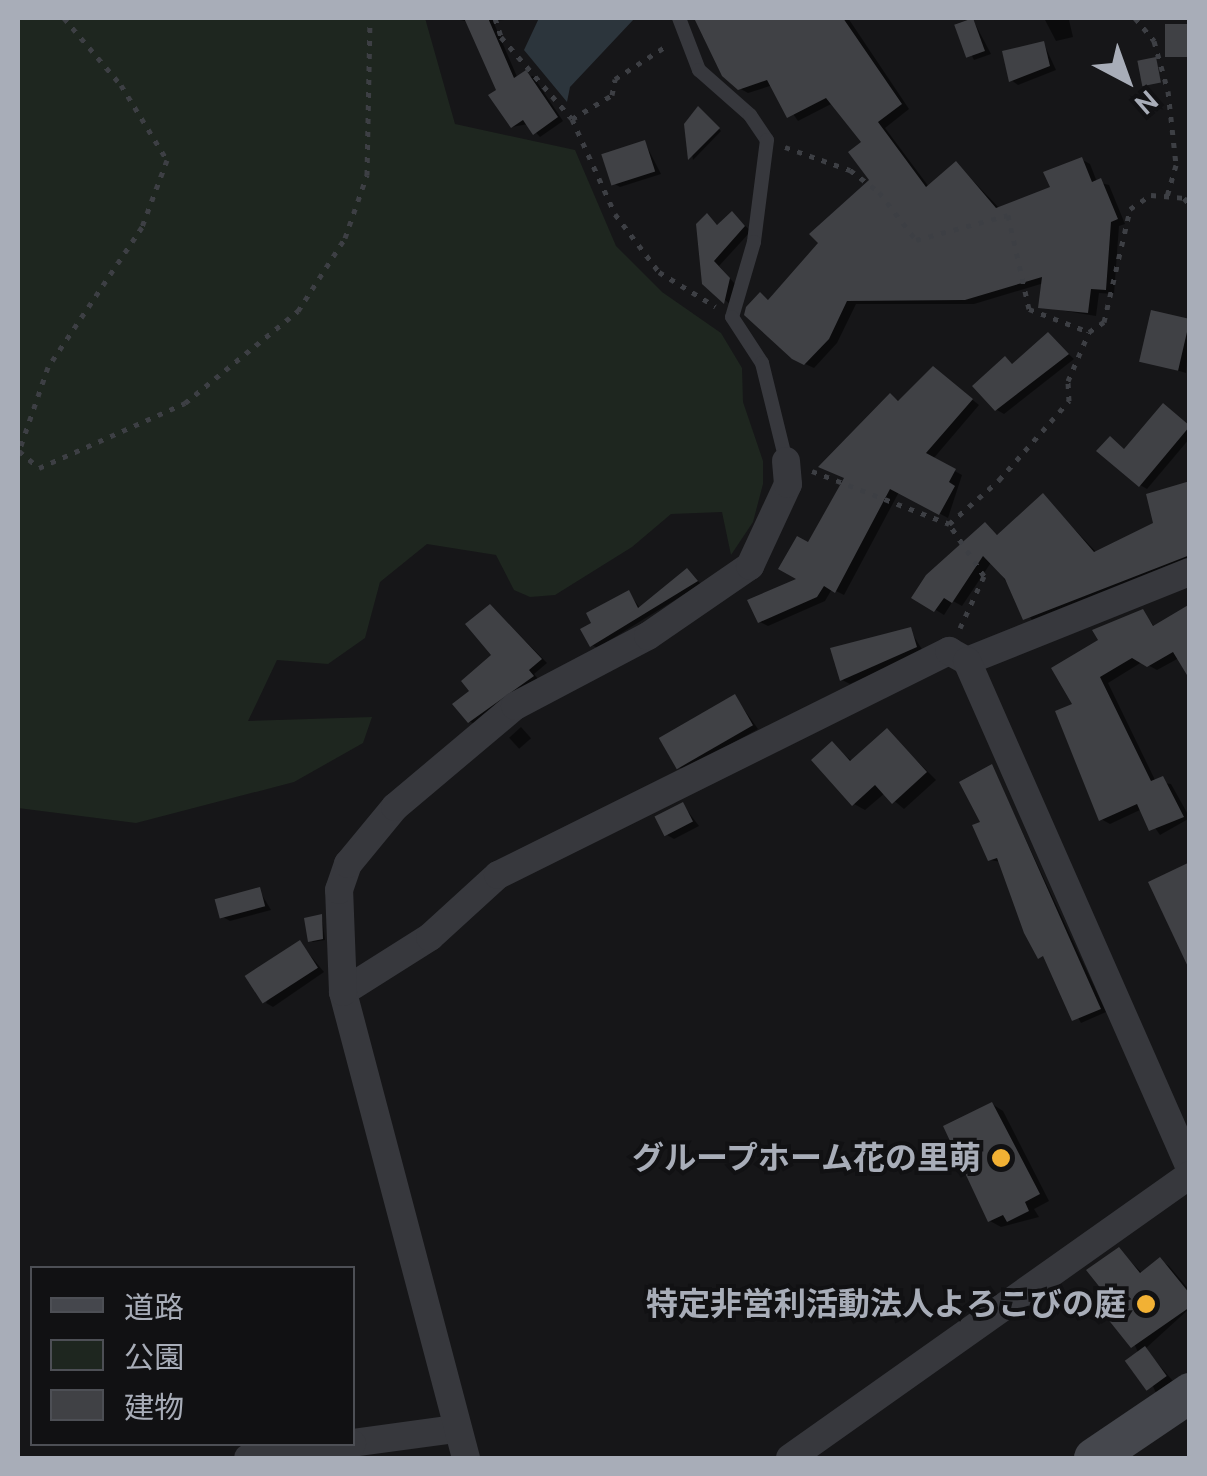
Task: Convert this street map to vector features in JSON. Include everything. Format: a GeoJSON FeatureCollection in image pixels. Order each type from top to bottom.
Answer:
{"type":"FeatureCollection","features":[{"type":"Feature","properties":{"kind":"main road"},"geometry":{"type":"LineString","coordinates":[[1094,1458],[1190,1394]]}},
{"type":"Feature","properties":{"kind":"street"},"geometry":{"type":"LineString","coordinates":[[466,1458],[454,1429],[343,992],[338,890],[348,864],[396,807],[515,706],[648,636],[750,566],[788,484],[786,461]]}},
{"type":"Feature","properties":{"kind":"street"},"geometry":{"type":"LineString","coordinates":[[343,992],[430,937],[498,875],[958,656],[1190,572]]}},
{"type":"Feature","properties":{"kind":"street"},"geometry":{"type":"LineString","coordinates":[[790,1458],[1190,1172],[958,656]]}},
{"type":"Feature","properties":{"kind":"street"},"geometry":{"type":"LineString","coordinates":[[355,1444],[454,1429]]}},
{"type":"Feature","properties":{"kind":"street"},"geometry":{"type":"LineString","coordinates":[[248,1458],[337,1446]]}},
{"type":"Feature","properties":{"kind":"lane"},"geometry":{"type":"LineString","coordinates":[[679,18],[698,70],[750,116],[767,140],[754,242],[732,317],[762,363],[786,461]]}},
{"type":"Feature","properties":{"kind":"path"},"geometry":{"type":"LineString","coordinates":[[64,18],[121,85],[168,160],[142,227],[48,367],[19,451],[39,468],[186,403],[298,311],[345,238],[367,175],[370,18]]}},
{"type":"Feature","properties":{"kind":"path"},"geometry":{"type":"LineString","coordinates":[[496,18],[501,37],[572,120],[615,214],[659,272],[732,317]]}},
{"type":"Feature","properties":{"kind":"path"},"geometry":{"type":"LineString","coordinates":[[1135,18],[1154,42],[1168,91],[1176,165],[1166,196]]}},
{"type":"Feature","properties":{"kind":"path"},"geometry":{"type":"LineString","coordinates":[[572,120],[612,95],[614,79],[684,36]]}},
{"type":"Feature","properties":{"kind":"path"},"geometry":{"type":"LineString","coordinates":[[767,140],[850,170],[878,192],[916,240],[1008,215],[1029,308],[1089,332]]}},
{"type":"Feature","properties":{"kind":"path"},"geometry":{"type":"LineString","coordinates":[[949,524],[999,480],[1068,401],[1068,382],[1089,332],[1104,322],[1130,209],[1151,195],[1190,204]]}},
{"type":"Feature","properties":{"kind":"path"},"geometry":{"type":"LineString","coordinates":[[786,461],[949,524],[984,576],[958,656]]}},
{"type":"Feature","properties":{"kind":"green space"},"geometry":{"type":"Polygon","coordinates":[[[18,18],[425,18],[455,124],[575,150],[616,246],[662,292],[721,333],[742,368],[743,402],[763,461],[763,484],[753,522],[731,555],[722,512],[671,514],[632,547],[555,595],[530,597],[514,590],[496,555],[427,544],[380,582],[365,638],[328,664],[277,660],[248,721],[372,717],[363,743],[294,782],[136,823],[18,808],[18,18]]]}},
{"type":"Feature","properties":{"kind":"shaded area"},"geometry":{"type":"Polygon","coordinates":[[[539,18],[634,19],[570,87],[567,102],[524,50],[539,18]]]}},
{"type":"Feature","properties":{"kind":"building"},"geometry":{"type":"Polygon","coordinates":[[[464,18],[488,18],[514,78],[526,70],[558,117],[533,135],[523,120],[511,128],[488,95],[496,90],[464,18]]]}},
{"type":"Feature","properties":{"kind":"building"},"geometry":{"type":"Polygon","coordinates":[[[694,18],[843,18],[902,104],[878,122],[926,187],[956,161],[996,208],[1050,187],[1043,172],[1082,157],[1092,182],[1101,178],[1118,219],[1111,222],[1106,290],[1091,289],[1088,313],[1038,308],[1042,277],[965,300],[847,301],[829,339],[804,365],[792,359],[744,315],[746,307],[760,292],[768,300],[818,243],[809,234],[869,180],[848,152],[861,142],[826,98],[787,118],[767,80],[738,90],[722,76],[694,18]]]}},
{"type":"Feature","properties":{"kind":"building"},"geometry":{"type":"Polygon","coordinates":[[[973,18],[985,51],[966,58],[954,25],[973,18]]]}},
{"type":"Feature","properties":{"kind":"building"},"geometry":{"type":"Polygon","coordinates":[[[1165,24],[1190,24],[1190,57],[1165,57],[1165,24]]]}},
{"type":"Feature","properties":{"kind":"building"},"geometry":{"type":"Polygon","coordinates":[[[1044,41],[1050,66],[1009,82],[1002,51],[1044,41]]]}},
{"type":"Feature","properties":{"kind":"building"},"geometry":{"type":"Polygon","coordinates":[[[1156,57],[1161,83],[1142,86],[1137,61],[1156,57]]]}},
{"type":"Feature","properties":{"kind":"building"},"geometry":{"type":"Polygon","coordinates":[[[698,106],[720,128],[688,160],[684,124],[698,106]]]}},
{"type":"Feature","properties":{"kind":"building"},"geometry":{"type":"Polygon","coordinates":[[[645,140],[655,171],[611,186],[601,154],[645,140]]]}},
{"type":"Feature","properties":{"kind":"building"},"geometry":{"type":"Polygon","coordinates":[[[732,211],[745,226],[714,261],[730,278],[724,304],[702,284],[696,224],[707,213],[717,225],[732,211]]]}},
{"type":"Feature","properties":{"kind":"building"},"geometry":{"type":"Polygon","coordinates":[[[1151,310],[1190,319],[1178,371],[1139,362],[1151,310]]]}},
{"type":"Feature","properties":{"kind":"building"},"geometry":{"type":"Polygon","coordinates":[[[1048,332],[1069,354],[995,411],[972,386],[1005,356],[1012,364],[1048,332]]]}},
{"type":"Feature","properties":{"kind":"building"},"geometry":{"type":"Polygon","coordinates":[[[933,366],[973,399],[926,453],[956,469],[949,482],[955,486],[939,515],[890,489],[835,593],[824,586],[817,597],[758,623],[747,600],[796,579],[778,569],[797,536],[808,542],[844,478],[818,467],[890,393],[898,401],[933,366]]]}},
{"type":"Feature","properties":{"kind":"building"},"geometry":{"type":"Polygon","coordinates":[[[1163,403],[1190,426],[1139,487],[1096,451],[1110,436],[1124,449],[1163,403]]]}},
{"type":"Feature","properties":{"kind":"building"},"geometry":{"type":"Polygon","coordinates":[[[1190,481],[1190,555],[1023,620],[1005,579],[983,556],[952,603],[944,598],[934,612],[911,598],[926,575],[985,522],[997,535],[1043,493],[1094,552],[1153,523],[1146,494],[1190,481]]]}},
{"type":"Feature","properties":{"kind":"building"},"geometry":{"type":"Polygon","coordinates":[[[687,568],[698,581],[590,647],[580,629],[591,623],[586,613],[629,590],[638,608],[687,568]]]}},
{"type":"Feature","properties":{"kind":"building"},"geometry":{"type":"Polygon","coordinates":[[[490,604],[542,659],[529,670],[534,676],[468,723],[452,704],[469,691],[461,681],[491,655],[465,624],[490,604]]]}},
{"type":"Feature","properties":{"kind":"building"},"geometry":{"type":"Polygon","coordinates":[[[1190,604],[1190,680],[1173,652],[1147,667],[1132,658],[1100,677],[1151,781],[1163,776],[1184,817],[1149,831],[1137,804],[1099,821],[1055,711],[1072,704],[1051,668],[1098,640],[1092,630],[1143,609],[1153,626],[1190,604]]]}},
{"type":"Feature","properties":{"kind":"building"},"geometry":{"type":"Polygon","coordinates":[[[911,627],[917,647],[840,681],[830,648],[911,627]]]}},
{"type":"Feature","properties":{"kind":"building"},"geometry":{"type":"Polygon","coordinates":[[[735,694],[753,725],[677,769],[659,738],[735,694]]]}},
{"type":"Feature","properties":{"kind":"building"},"geometry":{"type":"Polygon","coordinates":[[[887,728],[927,772],[892,804],[875,785],[852,806],[811,760],[832,741],[850,761],[887,728]]]}},
{"type":"Feature","properties":{"kind":"building"},"geometry":{"type":"Polygon","coordinates":[[[992,764],[1101,1009],[1072,1021],[1043,956],[1038,959],[1024,933],[997,858],[988,861],[972,825],[980,822],[959,782],[992,764]]]}},
{"type":"Feature","properties":{"kind":"building"},"geometry":{"type":"Polygon","coordinates":[[[683,802],[693,822],[664,836],[654,817],[683,802]]]}},
{"type":"Feature","properties":{"kind":"building"},"geometry":{"type":"Polygon","coordinates":[[[1190,862],[1190,971],[1148,882],[1190,862]]]}},
{"type":"Feature","properties":{"kind":"building"},"geometry":{"type":"Polygon","coordinates":[[[260,887],[265,906],[220,918],[215,899],[260,887]]]}},
{"type":"Feature","properties":{"kind":"building"},"geometry":{"type":"Polygon","coordinates":[[[322,914],[323,939],[308,942],[304,918],[322,914]]]}},
{"type":"Feature","properties":{"kind":"building"},"geometry":{"type":"Polygon","coordinates":[[[300,940],[318,968],[263,1004],[245,976],[300,940]]]}},
{"type":"Feature","properties":{"kind":"building","name":"グループホーム花の里萌"},"geometry":{"type":"Polygon","coordinates":[[[992,1102],[1040,1194],[1025,1202],[1029,1211],[1007,1222],[1003,1215],[988,1222],[943,1126],[992,1102]]]}},
{"type":"Feature","properties":{"kind":"building"},"geometry":{"type":"Polygon","coordinates":[[[1119,1247],[1140,1273],[1160,1257],[1190,1294],[1190,1307],[1131,1348],[1103,1313],[1114,1305],[1086,1270],[1119,1247]]]}},
{"type":"Feature","properties":{"kind":"building"},"geometry":{"type":"Polygon","coordinates":[[[1145,1346],[1167,1376],[1147,1391],[1125,1361],[1145,1346]]]}},
{"type":"Feature","properties":{"kind":"place","name":"グループホーム花の里萌"},"geometry":{"type":"Point","coordinates":[1001,1158]}},
{"type":"Feature","properties":{"kind":"place","name":"特定非営利活動法人よろこびの庭"},"geometry":{"type":"Point","coordinates":[1146,1304]}}]}
